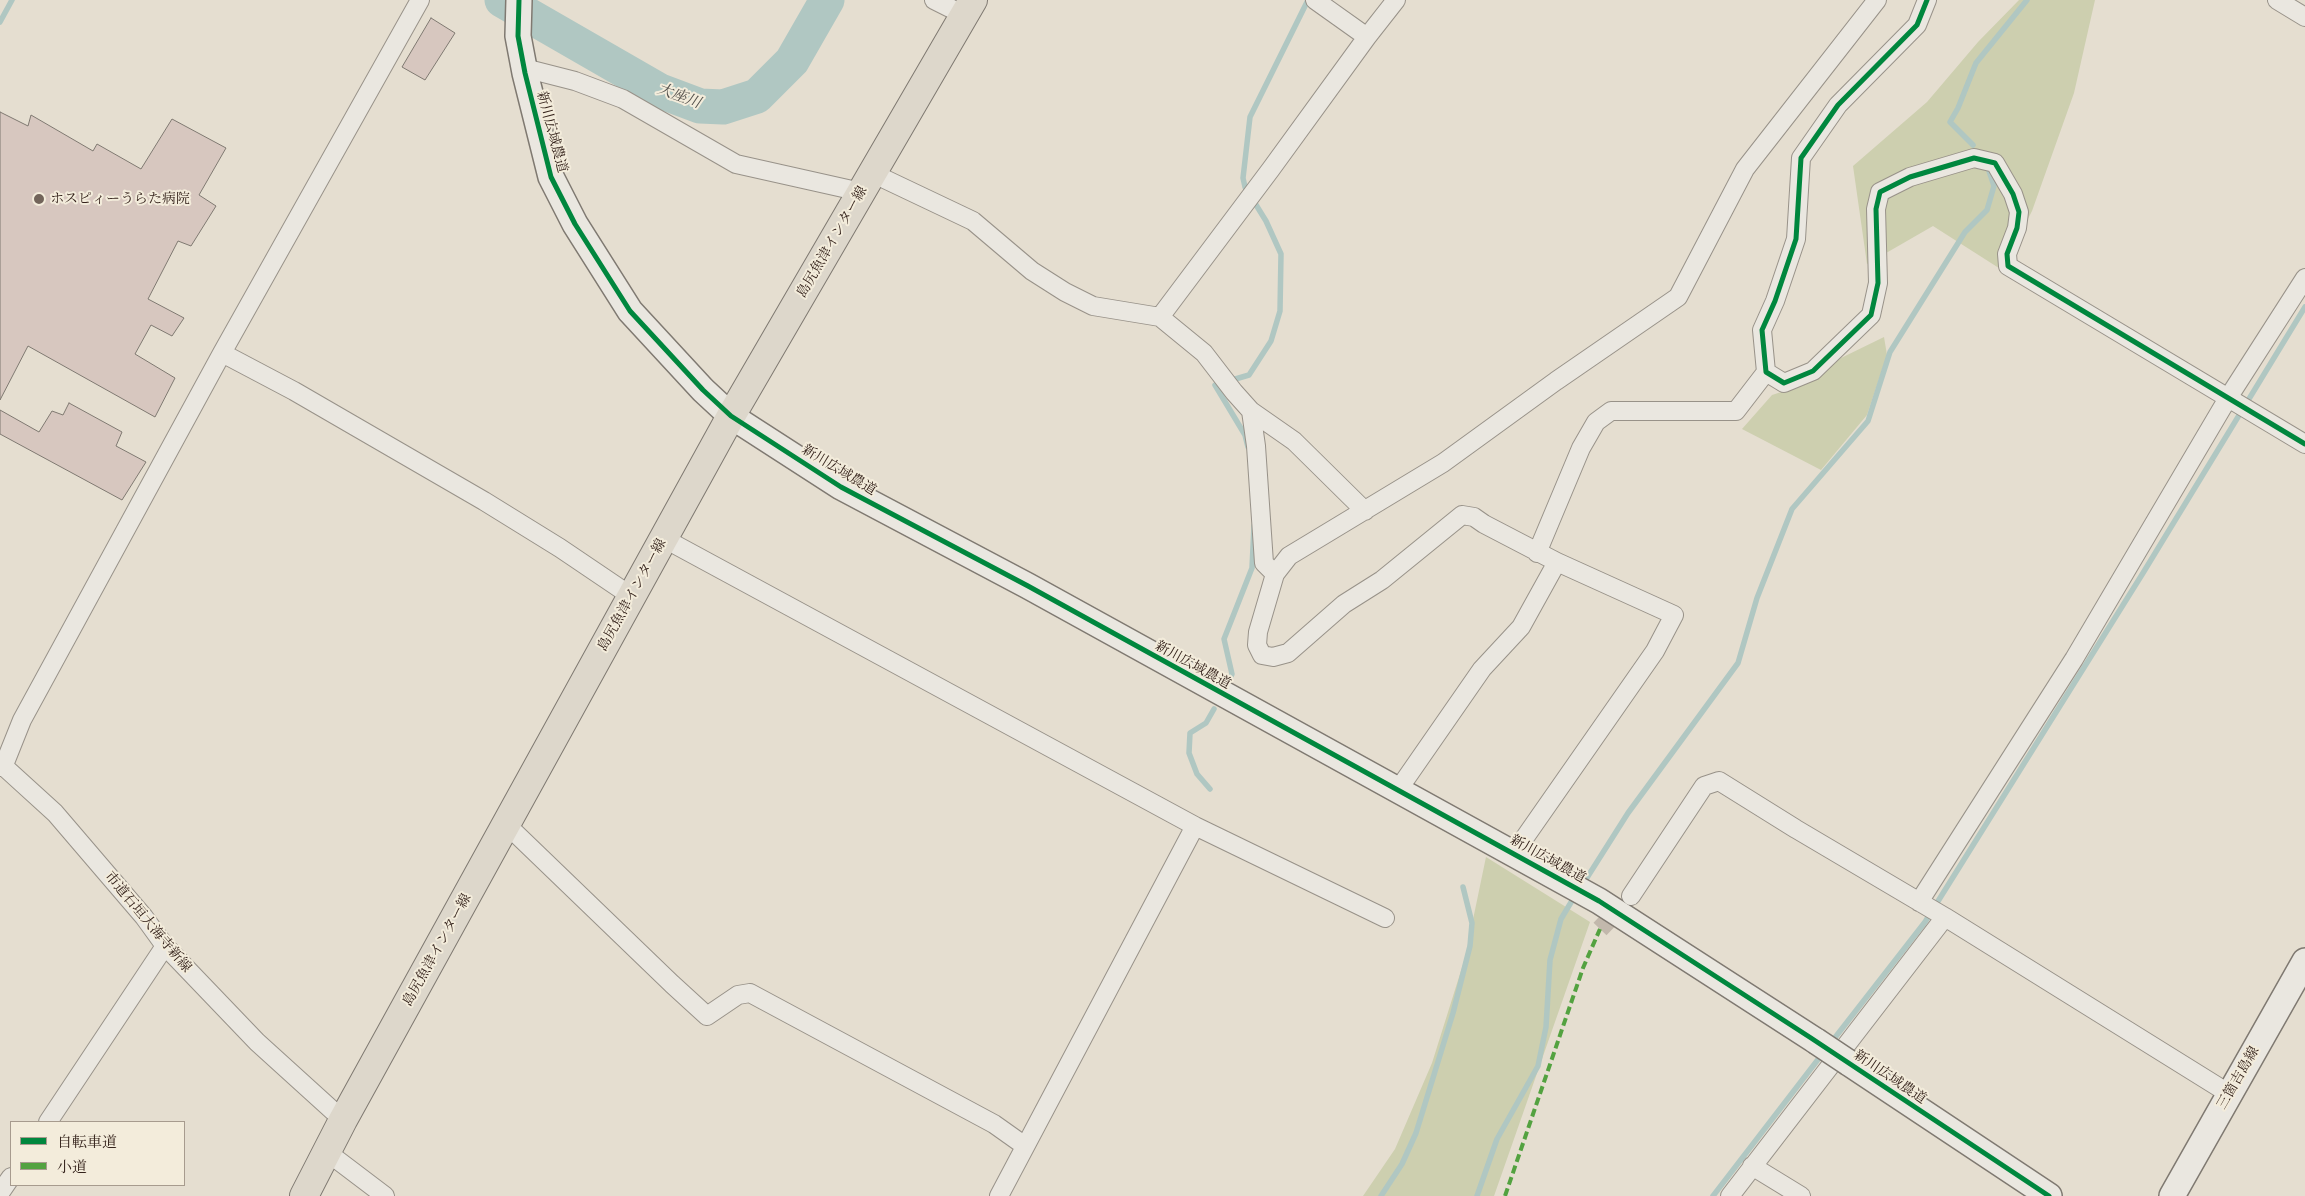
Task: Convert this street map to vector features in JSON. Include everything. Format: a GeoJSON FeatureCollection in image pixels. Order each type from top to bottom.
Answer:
{"type":"FeatureCollection","features":[{"type":"Feature","properties":{"kind":"main road","name":"島尻魚津インター線"},"geometry":{"type":"LineString","coordinates":[[304,1196],[343,1120],[731,416],[968,8]]}},
{"type":"Feature","properties":{"kind":"street"},"geometry":{"type":"LineString","coordinates":[[1,765],[22,720],[222,353],[420,0]]}},
{"type":"Feature","properties":{"kind":"street","name":"新川広域農道"},"geometry":{"type":"LineString","coordinates":[[518,0],[518,36],[551,177],[575,224],[630,311],[703,390],[731,416],[841,486],[1028,586],[1590,896],[1816,1041],[2049,1196]]}},
{"type":"Feature","properties":{"kind":"street"},"geometry":{"type":"LineString","coordinates":[[934,0],[968,8]]}},
{"type":"Feature","properties":{"kind":"street"},"geometry":{"type":"LineString","coordinates":[[1315,0],[1367,37]]}},
{"type":"Feature","properties":{"kind":"street"},"geometry":{"type":"LineString","coordinates":[[1160,317],[1396,0]]}},
{"type":"Feature","properties":{"kind":"street"},"geometry":{"type":"LineString","coordinates":[[1514,853],[1655,652],[1674,615],[1537,553],[1484,524],[1474,516],[1462,515],[1382,580],[1344,604],[1288,653],[1274,657],[1262,655],[1258,645],[1258,632],[1275,574],[1289,556],[1443,464],[1556,381],[1678,297],[1745,168],[1878,0]]}},
{"type":"Feature","properties":{"kind":"street"},"geometry":{"type":"LineString","coordinates":[[1537,553],[1581,448],[1596,422],[1611,411],[1736,410],[1766,372],[1762,330],[1775,301],[1796,238],[1801,158],[1838,105],[1917,25],[1927,0]]}},
{"type":"Feature","properties":{"kind":"street"},"geometry":{"type":"LineString","coordinates":[[2277,0],[2305,17]]}},
{"type":"Feature","properties":{"kind":"street"},"geometry":{"type":"LineString","coordinates":[[524,68],[575,81],[623,98],[736,164],[867,182],[973,221],[1032,270],[1065,292],[1093,306],[1160,317],[1204,353],[1251,411],[1294,441],[1366,511]]}},
{"type":"Feature","properties":{"kind":"street"},"geometry":{"type":"LineString","coordinates":[[1766,372],[1784,384],[1813,371],[1871,315],[1878,283],[1876,209],[1880,192],[1910,177],[1974,158],[1995,164],[2013,194],[2019,212],[2017,228],[2007,254],[2008,266],[2305,444]]}},
{"type":"Feature","properties":{"kind":"street"},"geometry":{"type":"LineString","coordinates":[[1919,902],[2074,658],[2228,398],[2305,278]]}},
{"type":"Feature","properties":{"kind":"street"},"geometry":{"type":"LineString","coordinates":[[222,353],[294,391],[484,501],[560,548],[631,596]]}},
{"type":"Feature","properties":{"kind":"street"},"geometry":{"type":"LineString","coordinates":[[1251,411],[1256,446],[1264,563],[1275,574]]}},
{"type":"Feature","properties":{"kind":"street"},"geometry":{"type":"LineString","coordinates":[[663,538],[1196,826],[1386,918]]}},
{"type":"Feature","properties":{"kind":"street"},"geometry":{"type":"LineString","coordinates":[[1398,790],[1482,670],[1521,627],[1557,562]]}},
{"type":"Feature","properties":{"kind":"street","name":"市道石垣大海寺新線"},"geometry":{"type":"LineString","coordinates":[[1,765],[55,814],[144,917],[165,946],[257,1042],[343,1120]]}},
{"type":"Feature","properties":{"kind":"street"},"geometry":{"type":"LineString","coordinates":[[1631,896],[1704,786],[1719,781],[1945,917],[2228,1093]]}},
{"type":"Feature","properties":{"kind":"street"},"geometry":{"type":"LineString","coordinates":[[507,825],[707,1016],[738,994],[750,993],[994,1124],[1025,1146]]}},
{"type":"Feature","properties":{"kind":"street"},"geometry":{"type":"LineString","coordinates":[[999,1196],[1196,826]]}},
{"type":"Feature","properties":{"kind":"street"},"geometry":{"type":"LineString","coordinates":[[1730,1196],[1945,917]]}},
{"type":"Feature","properties":{"kind":"street"},"geometry":{"type":"LineString","coordinates":[[49,1121],[165,946]]}},
{"type":"Feature","properties":{"kind":"street","name":"三箇吉島線"},"geometry":{"type":"LineString","coordinates":[[2172,1196],[2228,1093],[2305,960]]}},
{"type":"Feature","properties":{"kind":"street"},"geometry":{"type":"LineString","coordinates":[[328,1152],[385,1196]]}},
{"type":"Feature","properties":{"kind":"street"},"geometry":{"type":"LineString","coordinates":[[1752,1166],[1801,1196]]}},
{"type":"Feature","properties":{"kind":"street"},"geometry":{"type":"LineString","coordinates":[[0,1193],[10,1178]]}},
{"type":"Feature","properties":{"kind":"green space"},"geometry":{"type":"Polygon","coordinates":[[[2019,0],[2095,0],[2074,93],[2032,211],[2002,270],[1933,226],[1867,264],[1853,166],[1927,102],[1978,42],[2019,0]]]}},
{"type":"Feature","properties":{"kind":"green space"},"geometry":{"type":"Polygon","coordinates":[[[1884,337],[1887,355],[1867,415],[1821,470],[1742,429],[1772,395],[1806,384],[1841,358],[1884,337]]]}},
{"type":"Feature","properties":{"kind":"green space"},"geometry":{"type":"Polygon","coordinates":[[[1486,857],[1590,922],[1494,1196],[1363,1196],[1395,1149],[1432,1063],[1465,958],[1486,857]]]}},
{"type":"Feature","properties":{"kind":"building"},"geometry":{"type":"Polygon","coordinates":[[[431,18],[455,33],[425,80],[402,67],[431,18]]]}},
{"type":"Feature","properties":{"kind":"building"},"geometry":{"type":"Polygon","coordinates":[[[0,112],[28,126],[31,115],[93,151],[97,144],[141,169],[172,119],[226,148],[199,195],[216,206],[191,246],[178,241],[148,299],[184,318],[172,336],[151,325],[135,354],[175,378],[155,417],[28,346],[0,400],[0,112]]]}},
{"type":"Feature","properties":{"kind":"building"},"geometry":{"type":"Polygon","coordinates":[[[69,403],[122,432],[116,446],[146,462],[122,500],[0,434],[0,410],[39,432],[52,411],[63,415],[69,403]]]}},
{"type":"Feature","properties":{"kind":"waterway"},"geometry":{"type":"LineString","coordinates":[[0,22],[12,0]]}},
{"type":"Feature","properties":{"kind":"waterway","name":"大座川"},"geometry":{"type":"LineString","coordinates":[[502,0],[660,91],[700,106],[723,107],[757,96],[792,61],[827,0]]}},
{"type":"Feature","properties":{"kind":"waterway"},"geometry":{"type":"LineString","coordinates":[[1248,447],[1245,435],[1215,385],[1249,375],[1271,341],[1280,311],[1281,254],[1266,221],[1245,187],[1243,178],[1250,117],[1308,0]]}},
{"type":"Feature","properties":{"kind":"waterway"},"geometry":{"type":"LineString","coordinates":[[1973,145],[1950,122],[1958,108],[1976,63],[2027,0]]}},
{"type":"Feature","properties":{"kind":"waterway"},"geometry":{"type":"LineString","coordinates":[[1583,884],[1628,813],[1738,663],[1757,598],[1792,509],[1868,421],[1890,352],[1965,232],[1987,210],[1994,186],[1989,171]]}},
{"type":"Feature","properties":{"kind":"waterway"},"geometry":{"type":"LineString","coordinates":[[1830,1044],[1925,922],[2143,573],[2305,307]]}},
{"type":"Feature","properties":{"kind":"waterway"},"geometry":{"type":"LineString","coordinates":[[1230,678],[1232,674],[1224,639],[1252,568],[1254,526]]}},
{"type":"Feature","properties":{"kind":"waterway"},"geometry":{"type":"LineString","coordinates":[[1210,789],[1197,774],[1189,753],[1190,733],[1206,723],[1214,709]]}},
{"type":"Feature","properties":{"kind":"waterway"},"geometry":{"type":"LineString","coordinates":[[1381,1196],[1402,1164],[1416,1133],[1453,1013],[1470,946],[1472,923],[1463,887]]}},
{"type":"Feature","properties":{"kind":"waterway"},"geometry":{"type":"LineString","coordinates":[[1477,1196],[1497,1139],[1538,1066],[1546,1027],[1550,960],[1561,919],[1576,894]]}},
{"type":"Feature","properties":{"kind":"waterway"},"geometry":{"type":"LineString","coordinates":[[1713,1196],[1823,1053]]}},
{"type":"Feature","properties":{"kind":"tunnel"},"geometry":{"type":"LineString","coordinates":[[1600,929],[1624,904]]}},
{"type":"Feature","properties":{"kind":"marked path"},"geometry":{"type":"LineString","coordinates":[[1505,1196],[1583,968],[1600,929]]}},
{"type":"Feature","properties":{"kind":"cycle path"},"geometry":{"type":"LineString","coordinates":[[519,0],[518,36],[525,73],[551,177],[575,224],[630,311],[703,390],[731,416],[841,487],[1028,586],[1599,901],[1811,1038],[2049,1196]]}},
{"type":"Feature","properties":{"kind":"cycle path"},"geometry":{"type":"LineString","coordinates":[[1927,0],[1917,25],[1838,105],[1801,158],[1796,239],[1775,301],[1762,330],[1766,372],[1784,383],[1813,371],[1871,315],[1878,283],[1876,209],[1880,192],[1910,177],[1974,158],[1995,163],[2013,194],[2019,212],[2017,228],[2007,254],[2008,266],[2305,444]]}},
{"type":"Feature","properties":{"kind":"place","name":"ホスピィーうらた病院"},"geometry":{"type":"Point","coordinates":[39,199]}}]}
